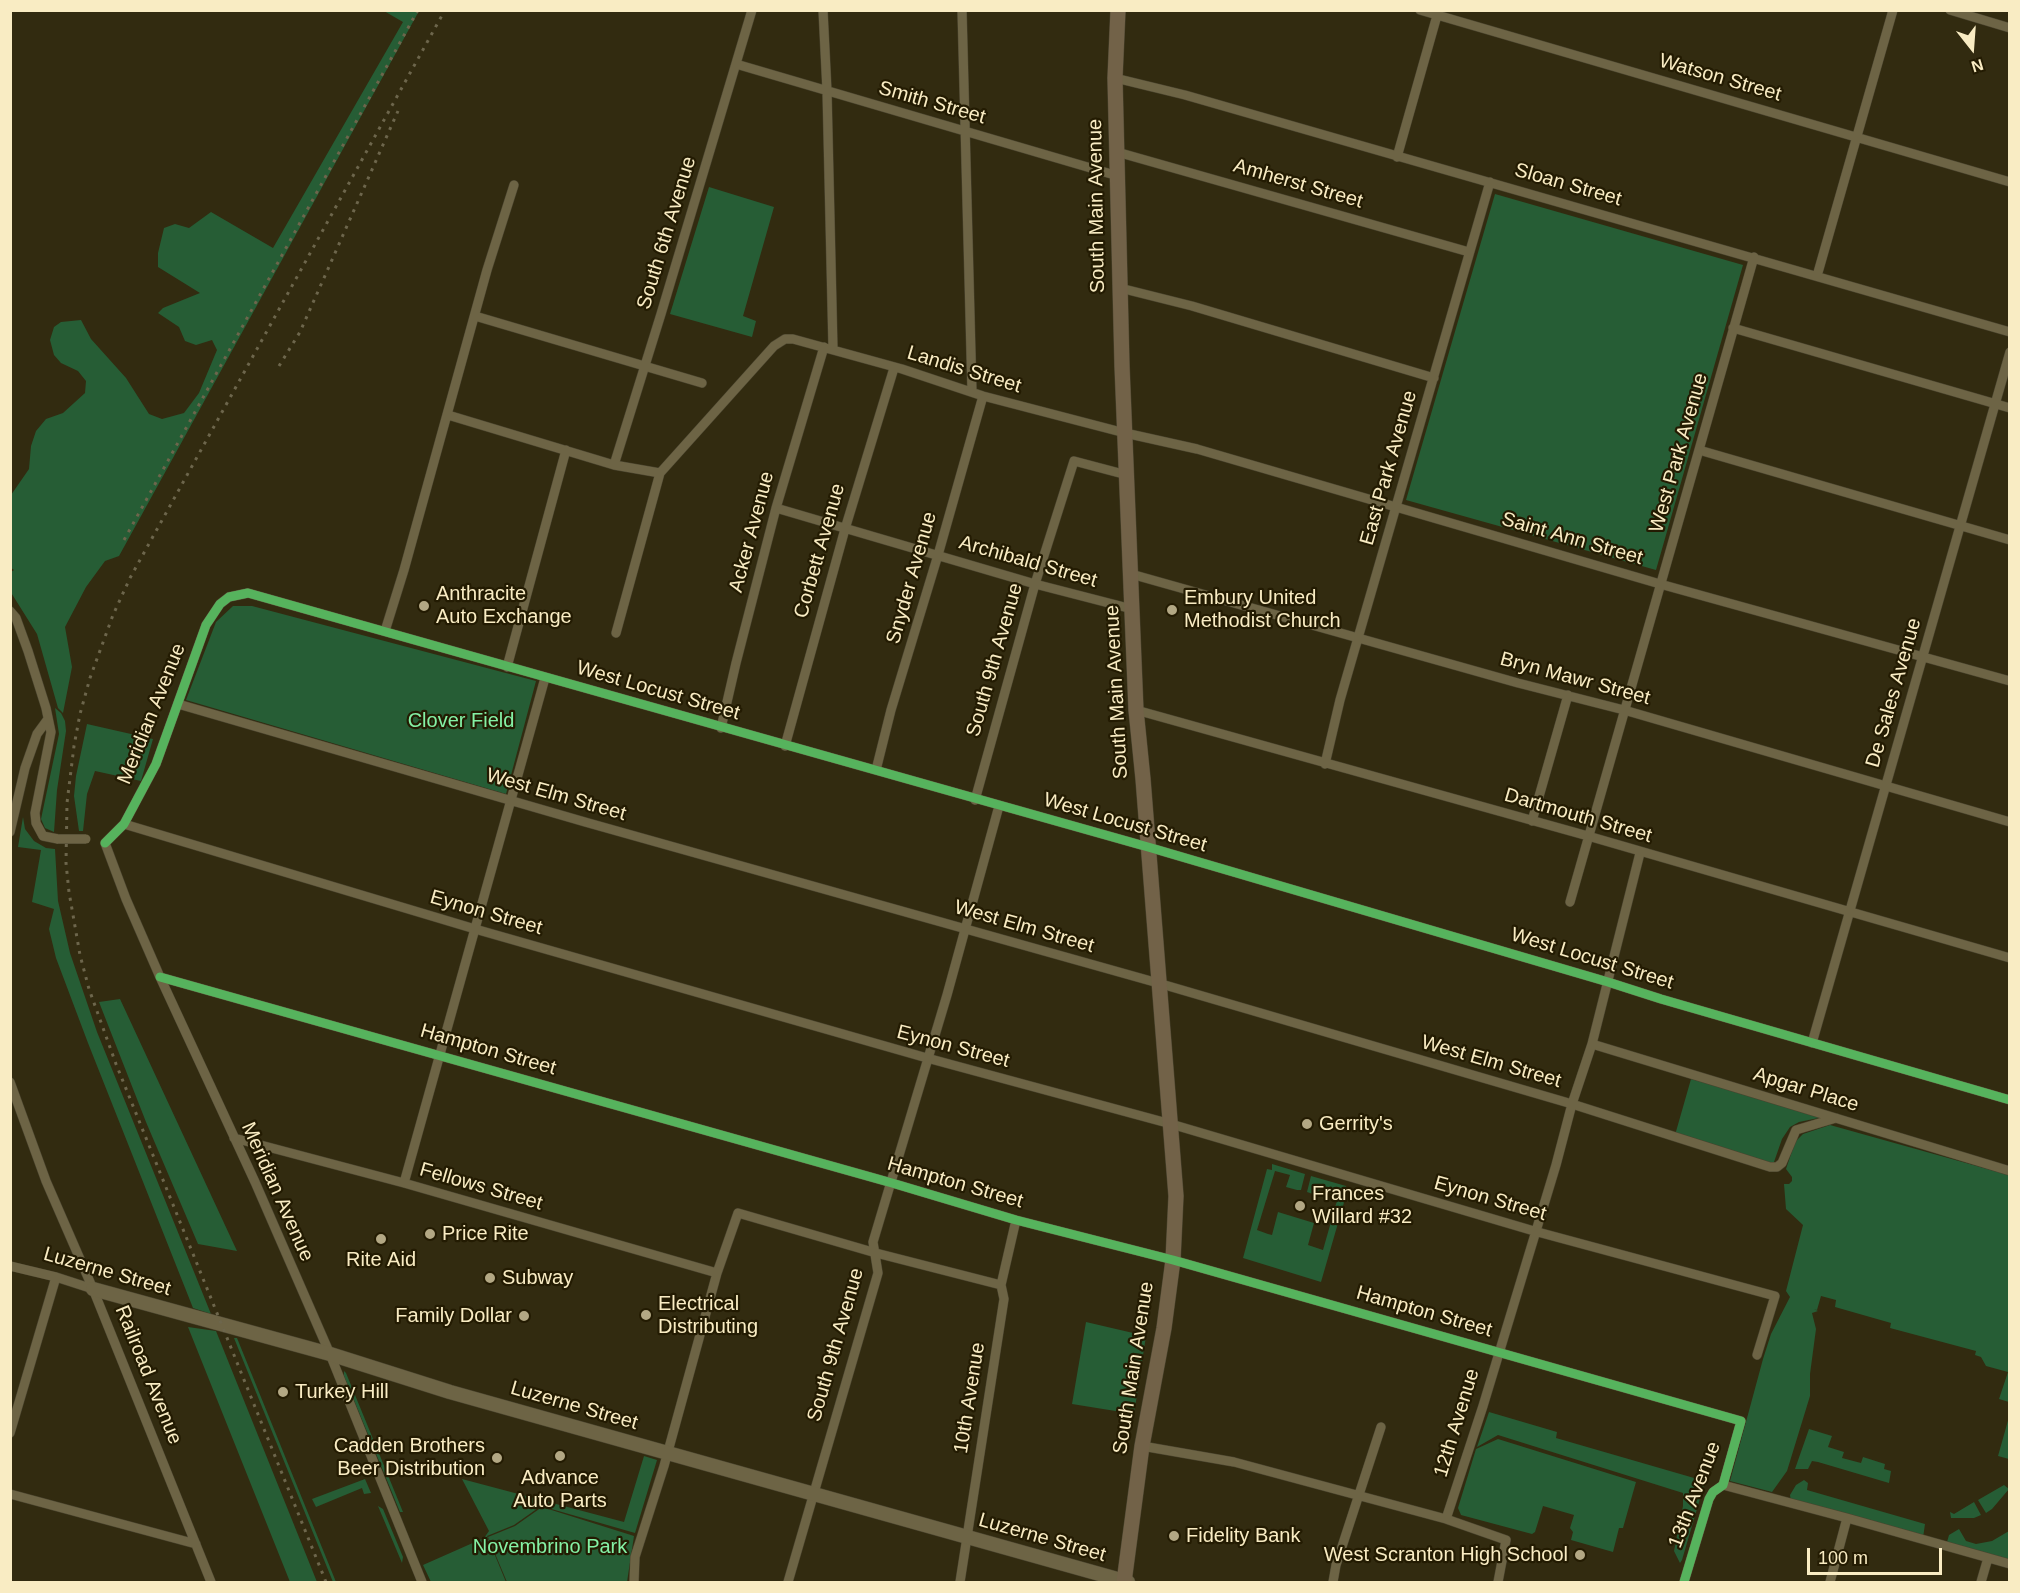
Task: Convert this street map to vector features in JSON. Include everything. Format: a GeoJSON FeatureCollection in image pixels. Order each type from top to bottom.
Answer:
{"type":"FeatureCollection","features":[{"type":"Feature","properties":{"kind":"main road","name":"South Main Avenue"},"geometry":{"type":"LineString","coordinates":[[1118,10],[1115,78],[1120,288],[1136,710],[1172,1124],[1176,1196],[1173,1260],[1164,1328],[1142,1446],[1125,1582]]}},
{"type":"Feature","properties":{"kind":"street","name":"South 6th Avenue"},"geometry":{"type":"LineString","coordinates":[[614,465],[752,10]]}},
{"type":"Feature","properties":{"kind":"street","name":"Acker Avenue"},"geometry":{"type":"LineString","coordinates":[[721,728],[776,508],[829,348],[827,91],[823,10]]}},
{"type":"Feature","properties":{"kind":"street"},"geometry":{"type":"LineString","coordinates":[[962,10],[972,392]]}},
{"type":"Feature","properties":{"kind":"street","name":"Watson Street"},"geometry":{"type":"LineString","coordinates":[[1420,10],[1437,13],[2010,182]]}},
{"type":"Feature","properties":{"kind":"street"},"geometry":{"type":"LineString","coordinates":[[1817,276],[1893,10]]}},
{"type":"Feature","properties":{"kind":"street"},"geometry":{"type":"LineString","coordinates":[[1950,10],[2010,28]]}},
{"type":"Feature","properties":{"kind":"street"},"geometry":{"type":"LineString","coordinates":[[1397,157],[1437,13]]}},
{"type":"Feature","properties":{"kind":"street","name":"Smith Street"},"geometry":{"type":"LineString","coordinates":[[736,64],[1118,176]]}},
{"type":"Feature","properties":{"kind":"street","name":"Sloan Street"},"geometry":{"type":"LineString","coordinates":[[1115,78],[1185,95],[2010,332]]}},
{"type":"Feature","properties":{"kind":"street","name":"Amherst Street"},"geometry":{"type":"LineString","coordinates":[[1117,152],[1469,252]]}},
{"type":"Feature","properties":{"kind":"street","name":"East Park Avenue"},"geometry":{"type":"LineString","coordinates":[[1325,764],[1340,700],[1490,182]]}},
{"type":"Feature","properties":{"kind":"street"},"geometry":{"type":"LineString","coordinates":[[385,631],[514,185]]}},
{"type":"Feature","properties":{"kind":"street","name":"West Park Avenue"},"geometry":{"type":"LineString","coordinates":[[1570,902],[1754,257]]}},
{"type":"Feature","properties":{"kind":"street"},"geometry":{"type":"LineString","coordinates":[[1120,288],[1192,306],[1434,378]]}},
{"type":"Feature","properties":{"kind":"street"},"geometry":{"type":"LineString","coordinates":[[476,316],[702,383]]}},
{"type":"Feature","properties":{"kind":"street"},"geometry":{"type":"LineString","coordinates":[[1733,328],[2010,408]]}},
{"type":"Feature","properties":{"kind":"street","name":"Landis Street"},"geometry":{"type":"LineString","coordinates":[[660,473],[774,346],[785,339],[829,348],[983,396],[1125,433]]}},
{"type":"Feature","properties":{"kind":"street","name":"De Sales Avenue"},"geometry":{"type":"LineString","coordinates":[[1812,1043],[2010,352]]}},
{"type":"Feature","properties":{"kind":"street","name":"Corbett Avenue"},"geometry":{"type":"LineString","coordinates":[[785,746],[845,529],[894,368]]}},
{"type":"Feature","properties":{"kind":"street","name":"Snyder Avenue"},"geometry":{"type":"LineString","coordinates":[[876,770],[891,710],[983,396]]}},
{"type":"Feature","properties":{"kind":"street"},"geometry":{"type":"LineString","coordinates":[[448,415],[614,465],[660,473],[616,633]]}},
{"type":"Feature","properties":{"kind":"street","name":"Saint Ann Street"},"geometry":{"type":"LineString","coordinates":[[1125,433],[1197,449],[1660,584],[2010,681]]}},
{"type":"Feature","properties":{"kind":"street"},"geometry":{"type":"LineString","coordinates":[[507,667],[566,450]]}},
{"type":"Feature","properties":{"kind":"street"},"geometry":{"type":"LineString","coordinates":[[1699,450],[2010,540]]}},
{"type":"Feature","properties":{"kind":"street","name":"South 9th Avenue"},"geometry":{"type":"LineString","coordinates":[[975,800],[1035,584],[1074,461],[1127,475]]}},
{"type":"Feature","properties":{"kind":"street","name":"Archibald Street"},"geometry":{"type":"LineString","coordinates":[[776,508],[1035,584],[1132,609]]}},
{"type":"Feature","properties":{"kind":"street","name":"Bryn Mawr Street"},"geometry":{"type":"LineString","coordinates":[[1131,574],[1359,639],[1624,710],[2010,822]]}},
{"type":"Feature","properties":{"kind":"street","name":"West Locust Street"},"geometry":{"type":"LineString","coordinates":[[229,597],[248,593],[385,631],[544,678],[1148,847],[2010,1100]]}},
{"type":"Feature","properties":{"kind":"street","name":"Meridian Avenue"},"geometry":{"type":"LineString","coordinates":[[229,597],[220,604],[206,625],[156,764],[124,824],[105,843],[160,977],[255,1182],[330,1354],[422,1582]]}},
{"type":"Feature","properties":{"kind":"street"},"geometry":{"type":"LineString","coordinates":[[10,611],[16,618],[28,651],[51,732],[35,813],[36,823],[43,836],[58,839],[86,838],[105,843]]}},
{"type":"Feature","properties":{"kind":"street"},"geometry":{"type":"LineString","coordinates":[[404,1183],[544,678]]}},
{"type":"Feature","properties":{"kind":"street"},"geometry":{"type":"LineString","coordinates":[[1532,821],[1568,695]]}},
{"type":"Feature","properties":{"kind":"street","name":"West Elm Street"},"geometry":{"type":"LineString","coordinates":[[178,704],[1158,983],[1572,1104],[1770,1167],[1777,1167],[1782,1163],[1796,1130],[1836,1118]]}},
{"type":"Feature","properties":{"kind":"street","name":"Dartmouth Street"},"geometry":{"type":"LineString","coordinates":[[1136,710],[1588,836],[2010,958]]}},
{"type":"Feature","properties":{"kind":"street"},"geometry":{"type":"LineString","coordinates":[[10,832],[25,768],[37,734],[48,719]]}},
{"type":"Feature","properties":{"kind":"street","name":"South 9th Avenue"},"geometry":{"type":"LineString","coordinates":[[788,1582],[878,1273],[873,1242],[892,1184],[999,806]]}},
{"type":"Feature","properties":{"kind":"street","name":"Eynon Street"},"geometry":{"type":"LineString","coordinates":[[124,824],[475,929],[927,1058],[1172,1124],[1534,1231],[1776,1296],[1757,1355]]}},
{"type":"Feature","properties":{"kind":"street","name":"12th Avenue"},"geometry":{"type":"LineString","coordinates":[[1446,1519],[1483,1406],[1497,1352],[1592,1044],[1640,852]]}},
{"type":"Feature","properties":{"kind":"street","name":"Hampton Street"},"geometry":{"type":"LineString","coordinates":[[160,977],[1016,1220],[1173,1260],[1741,1421]]}},
{"type":"Feature","properties":{"kind":"street","name":"Apgar Place"},"geometry":{"type":"LineString","coordinates":[[1592,1044],[2010,1171]]}},
{"type":"Feature","properties":{"kind":"street","name":"Railroad Avenue"},"geometry":{"type":"LineString","coordinates":[[10,1082],[46,1181],[93,1289],[211,1582]]}},
{"type":"Feature","properties":{"kind":"street","name":"Fellows Street"},"geometry":{"type":"LineString","coordinates":[[234,1138],[404,1183],[717,1273]]}},
{"type":"Feature","properties":{"kind":"street"},"geometry":{"type":"LineString","coordinates":[[634,1582],[635,1557],[667,1453],[717,1273],[738,1213],[876,1253],[1001,1285]]}},
{"type":"Feature","properties":{"kind":"street","name":"10th Avenue"},"geometry":{"type":"LineString","coordinates":[[960,1582],[1004,1299],[1001,1285],[1016,1220]]}},
{"type":"Feature","properties":{"kind":"street","name":"Luzerne Street"},"geometry":{"type":"LineString","coordinates":[[10,1266],[330,1354],[450,1392],[1125,1582]]}},
{"type":"Feature","properties":{"kind":"street"},"geometry":{"type":"LineString","coordinates":[[10,1433],[56,1277]]}},
{"type":"Feature","properties":{"kind":"street","name":"13th Avenue"},"geometry":{"type":"LineString","coordinates":[[1684,1582],[1709,1499],[1713,1492],[1723,1485],[1741,1421]]}},
{"type":"Feature","properties":{"kind":"street"},"geometry":{"type":"LineString","coordinates":[[1333,1582],[1336,1565],[1380,1427]]}},
{"type":"Feature","properties":{"kind":"street"},"geometry":{"type":"LineString","coordinates":[[1142,1446],[1234,1462],[1446,1519],[1506,1540],[1498,1582]]}},
{"type":"Feature","properties":{"kind":"street"},"geometry":{"type":"LineString","coordinates":[[1723,1485],[2010,1564]]}},
{"type":"Feature","properties":{"kind":"street"},"geometry":{"type":"LineString","coordinates":[[10,1494],[196,1544]]}},
{"type":"Feature","properties":{"kind":"street"},"geometry":{"type":"LineString","coordinates":[[1830,1582],[1847,1518]]}},
{"type":"Feature","properties":{"kind":"street"},"geometry":{"type":"LineString","coordinates":[[1981,1582],[1988,1558]]}},
{"type":"Feature","properties":{"kind":"green space"},"geometry":{"type":"Polygon","coordinates":[[[384,11],[419,11],[119,556],[105,561],[86,587],[65,627],[72,667],[63,713],[58,708],[37,634],[10,591],[11,572],[14,570],[10,567],[11,495],[29,469],[31,446],[36,431],[46,419],[63,413],[85,393],[86,381],[78,371],[61,363],[54,355],[50,340],[54,327],[61,322],[81,320],[91,339],[126,378],[149,414],[162,419],[184,413],[199,393],[217,350],[212,340],[196,345],[185,341],[179,327],[158,313],[163,308],[200,293],[158,267],[158,253],[164,228],[175,224],[189,228],[211,212],[273,248],[403,22],[384,11]]]}},
{"type":"Feature","properties":{"kind":"green space"},"geometry":{"type":"Polygon","coordinates":[[[709,187],[774,207],[743,316],[756,321],[752,337],[670,314],[709,187]]]}},
{"type":"Feature","properties":{"kind":"green space"},"geometry":{"type":"Polygon","coordinates":[[[1495,194],[1743,265],[1656,570],[1406,500],[1495,194]]]}},
{"type":"Feature","properties":{"kind":"green space","name":"Clover Field"},"geometry":{"type":"Polygon","coordinates":[[[233,606],[252,606],[536,681],[506,794],[186,700],[216,622],[233,606]]]}},
{"type":"Feature","properties":{"kind":"green space"},"geometry":{"type":"Polygon","coordinates":[[[55,708],[65,721],[66,731],[57,790],[54,832],[45,828],[41,819],[59,734],[55,708]]]}},
{"type":"Feature","properties":{"kind":"green space"},"geometry":{"type":"Polygon","coordinates":[[[87,724],[153,739],[141,781],[95,771],[87,794],[83,831],[79,831],[74,796],[87,724]]]}},
{"type":"Feature","properties":{"kind":"green space"},"geometry":{"type":"Polygon","coordinates":[[[23,817],[25,829],[34,841],[46,848],[55,849],[58,901],[70,953],[97,1032],[211,1314],[193,1308],[88,1043],[56,958],[49,929],[54,909],[32,902],[41,850],[18,847],[23,817]]]}},
{"type":"Feature","properties":{"kind":"green space"},"geometry":{"type":"Polygon","coordinates":[[[120,999],[237,1251],[198,1244],[146,1122],[99,1002],[120,999]]]}},
{"type":"Feature","properties":{"kind":"green space"},"geometry":{"type":"Polygon","coordinates":[[[1691,1079],[1823,1117],[1799,1122],[1790,1127],[1782,1139],[1774,1162],[1767,1163],[1675,1135],[1691,1079]]]}},
{"type":"Feature","properties":{"kind":"green space"},"geometry":{"type":"Polygon","coordinates":[[[1830,1125],[2009,1175],[2009,1402],[1999,1399],[2008,1372],[1986,1366],[1981,1357],[1975,1355],[1976,1351],[1890,1328],[1891,1323],[1835,1307],[1836,1300],[1821,1296],[1817,1310],[1814,1309],[1818,1311],[1812,1313],[1816,1329],[1810,1374],[1810,1396],[1787,1471],[1772,1492],[1730,1481],[1771,1334],[1790,1297],[1786,1291],[1803,1225],[1786,1209],[1784,1184],[1789,1184],[1792,1177],[1786,1169],[1795,1142],[1803,1134],[1830,1125]]]}},
{"type":"Feature","properties":{"kind":"green space"},"geometry":{"type":"Polygon","coordinates":[[[1272,1164],[1305,1174],[1301,1190],[1297,1190],[1286,1187],[1290,1175],[1275,1171],[1257,1230],[1268,1234],[1272,1235],[1278,1212],[1314,1223],[1308,1245],[1323,1250],[1340,1190],[1325,1187],[1313,1194],[1307,1192],[1311,1176],[1346,1186],[1344,1191],[1347,1192],[1321,1282],[1243,1258],[1267,1169],[1272,1170],[1272,1164]]]}},
{"type":"Feature","properties":{"kind":"green space"},"geometry":{"type":"Polygon","coordinates":[[[1086,1322],[1146,1336],[1134,1414],[1072,1404],[1086,1322]]]}},
{"type":"Feature","properties":{"kind":"green space"},"geometry":{"type":"Polygon","coordinates":[[[188,1327],[216,1331],[317,1582],[290,1582],[188,1327]]]}},
{"type":"Feature","properties":{"kind":"green space"},"geometry":{"type":"Polygon","coordinates":[[[234,1338],[237,1338],[336,1582],[333,1582],[234,1338]]]}},
{"type":"Feature","properties":{"kind":"green space"},"geometry":{"type":"Polygon","coordinates":[[[344,1371],[403,1512],[400,1512],[344,1376],[344,1371]]]}},
{"type":"Feature","properties":{"kind":"green space"},"geometry":{"type":"Polygon","coordinates":[[[1489,1412],[1557,1432],[1556,1438],[1701,1480],[1704,1485],[1680,1563],[1674,1551],[1683,1506],[1683,1493],[1498,1435],[1477,1447],[1489,1412]]]}},
{"type":"Feature","properties":{"kind":"green space"},"geometry":{"type":"Polygon","coordinates":[[[2009,1417],[2010,1459],[1998,1456],[2009,1417]]]}},
{"type":"Feature","properties":{"kind":"green space"},"geometry":{"type":"Polygon","coordinates":[[[1809,1429],[1832,1436],[1828,1447],[1844,1452],[1842,1458],[1861,1463],[1863,1457],[1885,1464],[1884,1469],[1891,1471],[1889,1483],[1812,1461],[1808,1469],[1795,1469],[1809,1429]]]}},
{"type":"Feature","properties":{"kind":"green space"},"geometry":{"type":"Polygon","coordinates":[[[1498,1439],[1636,1482],[1623,1528],[1619,1528],[1613,1552],[1571,1540],[1573,1532],[1570,1528],[1574,1515],[1543,1506],[1535,1532],[1532,1534],[1461,1515],[1458,1508],[1476,1449],[1498,1439]]]}},
{"type":"Feature","properties":{"kind":"green space"},"geometry":{"type":"Polygon","coordinates":[[[644,1456],[657,1460],[635,1533],[541,1506],[514,1525],[487,1536],[506,1582],[431,1582],[423,1565],[484,1538],[489,1531],[462,1479],[624,1522],[644,1456]]]}},
{"type":"Feature","properties":{"kind":"green space"},"geometry":{"type":"Polygon","coordinates":[[[365,1479],[371,1493],[364,1494],[362,1488],[316,1507],[312,1499],[365,1479]]]}},
{"type":"Feature","properties":{"kind":"green space"},"geometry":{"type":"Polygon","coordinates":[[[1804,1480],[1808,1483],[1807,1490],[1925,1524],[1923,1538],[1791,1502],[1790,1495],[1796,1485],[1804,1480]]]}},
{"type":"Feature","properties":{"kind":"green space"},"geometry":{"type":"Polygon","coordinates":[[[2004,1485],[2009,1489],[1986,1513],[1978,1500],[2004,1485]]]}},
{"type":"Feature","properties":{"kind":"green space"},"geometry":{"type":"Polygon","coordinates":[[[1974,1502],[1981,1515],[1974,1518],[1951,1518],[1950,1512],[1954,1514],[1974,1502]]]}},
{"type":"Feature","properties":{"kind":"green space"},"geometry":{"type":"Polygon","coordinates":[[[378,1506],[383,1509],[403,1557],[402,1563],[378,1506]]]}},
{"type":"Feature","properties":{"kind":"green space","name":"Novembrino Park"},"geometry":{"type":"Polygon","coordinates":[[[542,1507],[634,1536],[627,1582],[507,1582],[488,1537],[515,1526],[542,1507]]]}},
{"type":"Feature","properties":{"kind":"green space"},"geometry":{"type":"Polygon","coordinates":[[[1959,1529],[1966,1541],[1976,1544],[1992,1541],[2009,1531],[2009,1560],[1947,1542],[1949,1535],[1959,1529]]]}},
{"type":"Feature","properties":{"kind":"railway"},"geometry":{"type":"LineString","coordinates":[[124,540],[418,10]]}},
{"type":"Feature","properties":{"kind":"railway"},"geometry":{"type":"LineString","coordinates":[[326,1582],[116,1064],[89,989],[80,955],[69,892],[66,863],[67,803],[74,746],[90,678],[113,615],[130,578],[445,10]]}},
{"type":"Feature","properties":{"kind":"railway"},"geometry":{"type":"LineString","coordinates":[[279,366],[300,332],[398,111]]}},
{"type":"Feature","properties":{"kind":"cycle path"},"geometry":{"type":"LineString","coordinates":[[105,843],[124,824],[156,764],[206,625],[220,604],[229,597],[248,593],[1148,847],[2010,1100]]}},
{"type":"Feature","properties":{"kind":"cycle path"},"geometry":{"type":"LineString","coordinates":[[160,977],[1016,1220],[1173,1260],[1741,1421],[1723,1485],[1713,1492],[1709,1499],[1684,1582]]}},
{"type":"Feature","properties":{"kind":"place","name":"Anthracite Auto Exchange"},"geometry":{"type":"Point","coordinates":[424,606]}},
{"type":"Feature","properties":{"kind":"place","name":"Embury United Methodist Church"},"geometry":{"type":"Point","coordinates":[1172,610]}},
{"type":"Feature","properties":{"kind":"place","name":"Gerrity's"},"geometry":{"type":"Point","coordinates":[1307,1124]}},
{"type":"Feature","properties":{"kind":"place","name":"Frances Willard #32"},"geometry":{"type":"Point","coordinates":[1300,1206]}},
{"type":"Feature","properties":{"kind":"place","name":"Price Rite"},"geometry":{"type":"Point","coordinates":[430,1234]}},
{"type":"Feature","properties":{"kind":"place","name":"Rite Aid"},"geometry":{"type":"Point","coordinates":[381,1239]}},
{"type":"Feature","properties":{"kind":"place","name":"Subway"},"geometry":{"type":"Point","coordinates":[490,1278]}},
{"type":"Feature","properties":{"kind":"place","name":"Electrical Distributing"},"geometry":{"type":"Point","coordinates":[646,1315]}},
{"type":"Feature","properties":{"kind":"place","name":"Family Dollar"},"geometry":{"type":"Point","coordinates":[524,1316]}},
{"type":"Feature","properties":{"kind":"place","name":"Turkey Hill"},"geometry":{"type":"Point","coordinates":[283,1392]}},
{"type":"Feature","properties":{"kind":"place","name":"Advance Auto Parts"},"geometry":{"type":"Point","coordinates":[560,1456]}},
{"type":"Feature","properties":{"kind":"place","name":"Cadden Brothers Beer Distribution"},"geometry":{"type":"Point","coordinates":[497,1458]}},
{"type":"Feature","properties":{"kind":"place","name":"Fidelity Bank"},"geometry":{"type":"Point","coordinates":[1174,1536]}},
{"type":"Feature","properties":{"kind":"place","name":"West Scranton High School"},"geometry":{"type":"Point","coordinates":[1580,1555]}}]}
